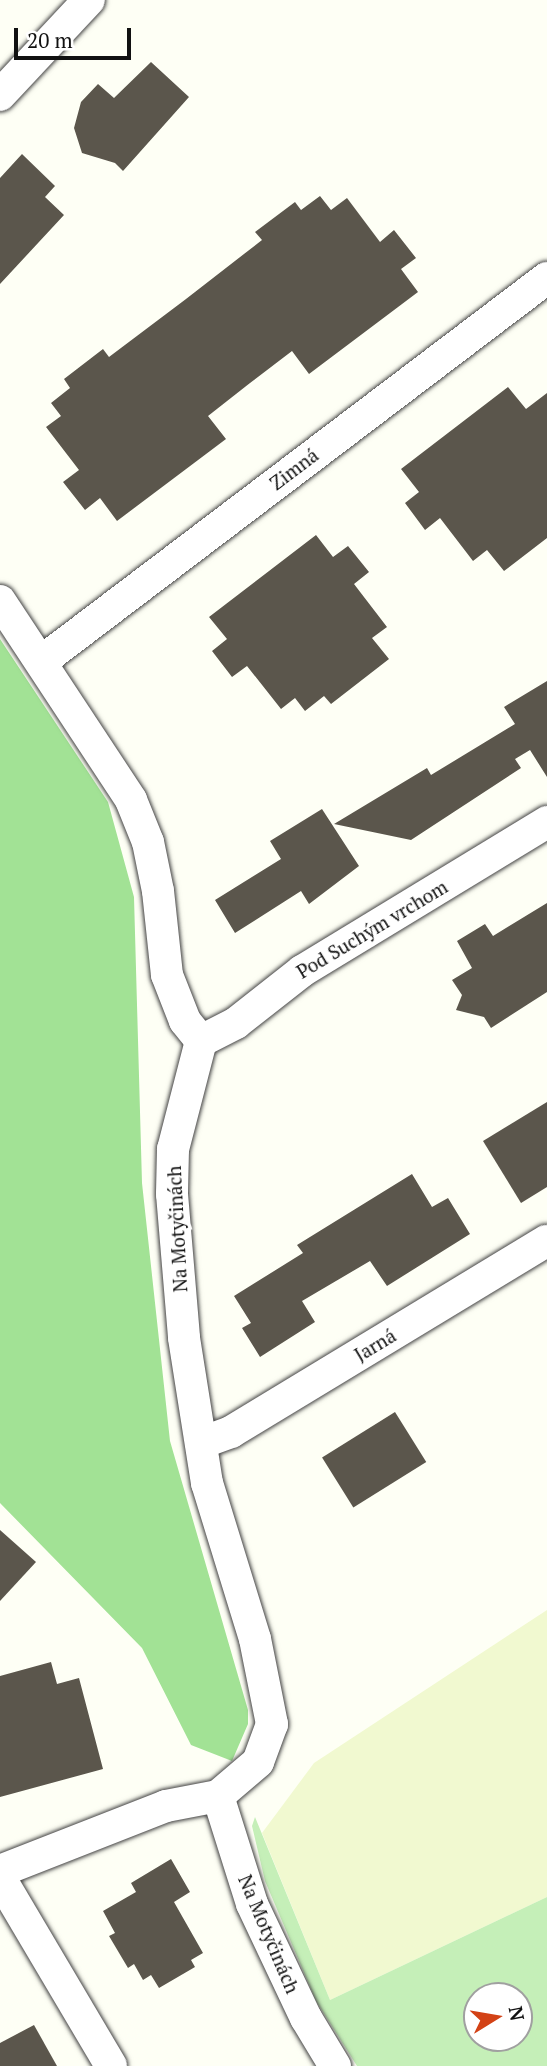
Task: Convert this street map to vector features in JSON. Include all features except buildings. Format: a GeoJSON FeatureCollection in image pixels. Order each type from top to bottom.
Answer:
{"type":"FeatureCollection","features":[{"type":"Feature","properties":{"kind":"street"},"geometry":{"type":"LineString","coordinates":[[0,95],[89,0]]}},
{"type":"Feature","properties":{"kind":"street","name":"Zimná"},"geometry":{"type":"LineString","coordinates":[[41,662],[547,278]]}},
{"type":"Feature","properties":{"kind":"street"},"geometry":{"type":"LineString","coordinates":[[0,601],[135,811],[148,842],[158,891],[167,975],[185,1021],[201,1041]]}},
{"type":"Feature","properties":{"kind":"street","name":"Pod Suchým vrchom"},"geometry":{"type":"LineString","coordinates":[[201,1041],[236,1023],[302,971],[547,822]]}},
{"type":"Feature","properties":{"kind":"street","name":"Na Motyčinách"},"geometry":{"type":"LineString","coordinates":[[0,1871],[166,1806],[218,1796],[258,1762],[272,1724],[255,1639],[207,1483],[184,1338],[172,1194],[180,1113],[201,1041]]}},
{"type":"Feature","properties":{"kind":"street","name":"Jarná"},"geometry":{"type":"LineString","coordinates":[[201,1443],[231,1432],[547,1241]]}},
{"type":"Feature","properties":{"kind":"street","name":"Na Motyčinách"},"geometry":{"type":"LineString","coordinates":[[218,1796],[252,1904],[306,2018],[335,2066]]}},
{"type":"Feature","properties":{"kind":"street"},"geometry":{"type":"LineString","coordinates":[[0,1878],[111,2066]]}},
{"type":"Feature","properties":{"kind":"green space"},"geometry":{"type":"Polygon","coordinates":[[[0,639],[108,802],[134,897],[142,1183],[170,1441],[248,1710],[248,1724],[232,1761],[191,1745],[142,1648],[0,1503],[0,639]]]}},
{"type":"Feature","properties":{"kind":"green space"},"geometry":{"type":"Polygon","coordinates":[[[547,1610],[547,1897],[330,2000],[262,1833],[314,1763],[547,1610]]]}},
{"type":"Feature","properties":{"kind":"green space"},"geometry":{"type":"Polygon","coordinates":[[[255,1817],[330,2000],[547,1897],[547,2066],[357,2066],[316,2001],[265,1881],[252,1826],[255,1817]]]}}]}
